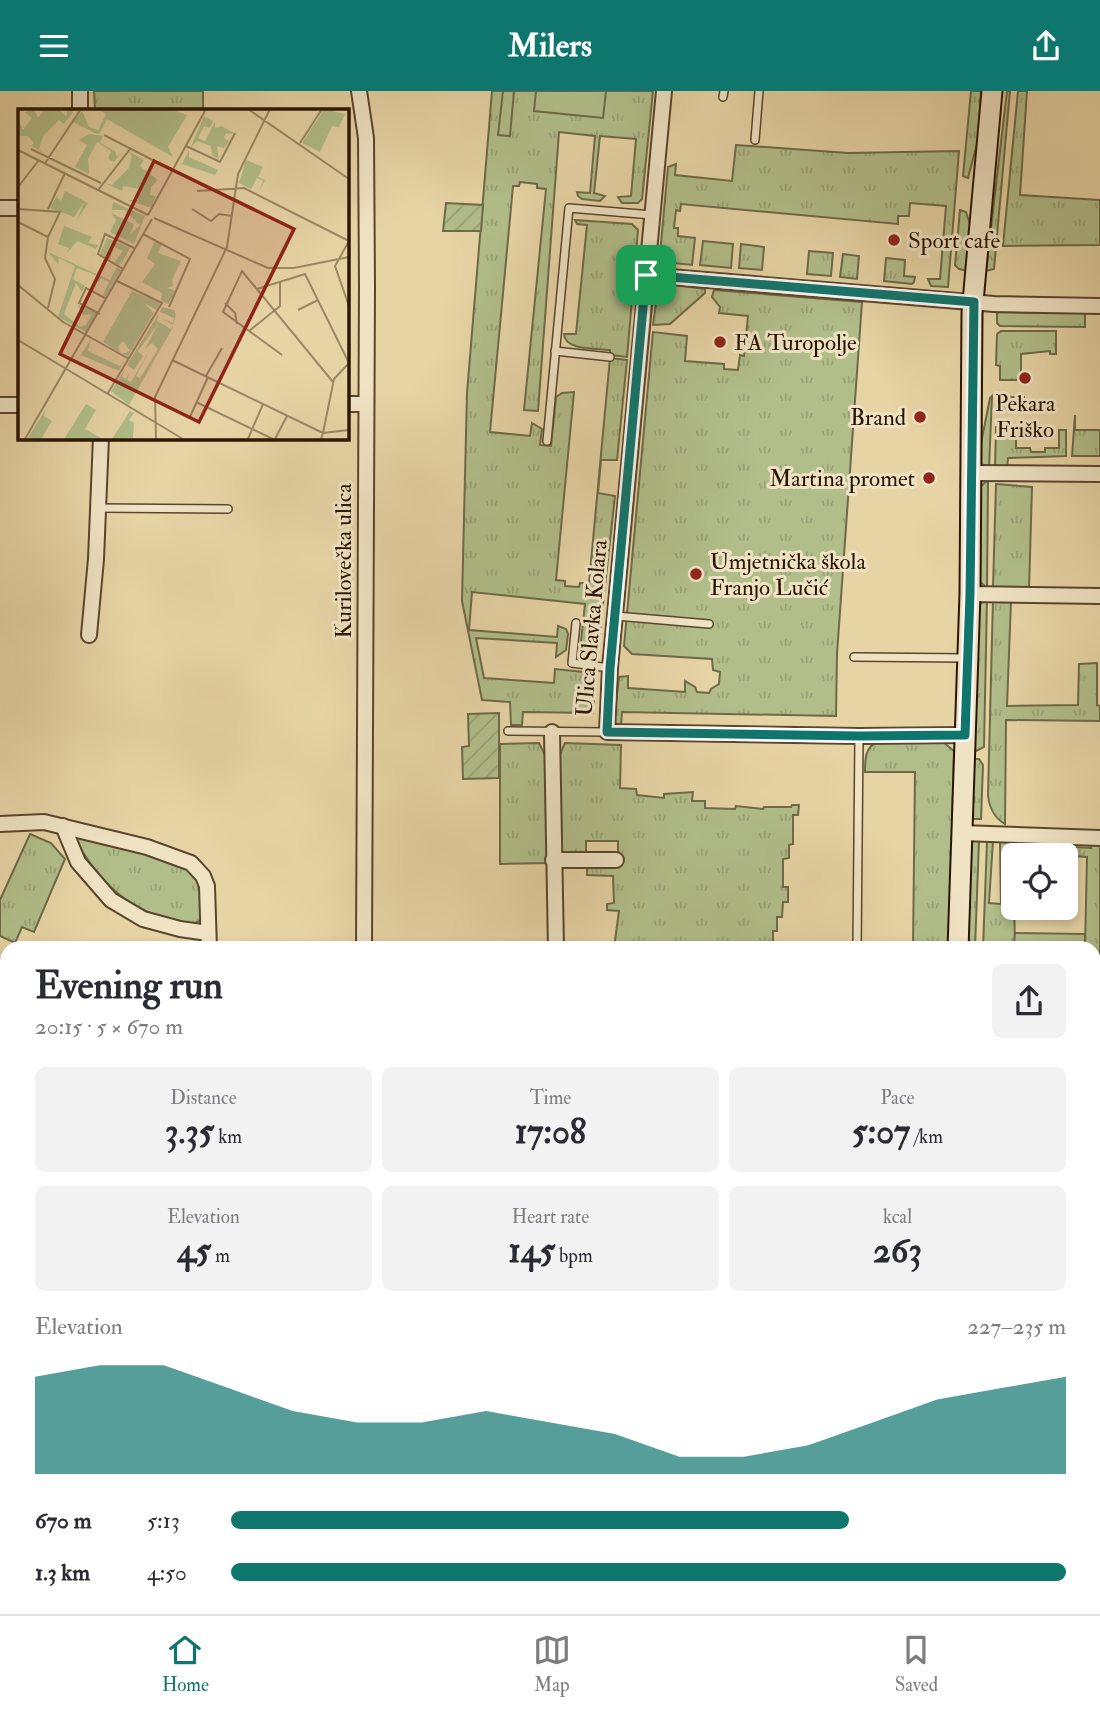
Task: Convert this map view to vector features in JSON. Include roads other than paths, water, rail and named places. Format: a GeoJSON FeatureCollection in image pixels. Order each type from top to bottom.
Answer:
{"type":"FeatureCollection","features":[{"type":"Feature","properties":{"kind":"main road"},"geometry":{"type":"LineString","coordinates":[[958,941],[970,594],[974,302],[992,91]]}},
{"type":"Feature","properties":{"kind":"street"},"geometry":{"type":"LineString","coordinates":[[80,91],[80,109]]}},
{"type":"Feature","properties":{"kind":"street","name":"Kurilovečka ulica"},"geometry":{"type":"LineString","coordinates":[[359,91],[366,138],[364,941]]}},
{"type":"Feature","properties":{"kind":"street","name":"Ulica Slavka Kolara"},"geometry":{"type":"LineString","coordinates":[[664,91],[610,668],[607,732],[965,735]]}},
{"type":"Feature","properties":{"kind":"street"},"geometry":{"type":"LineString","coordinates":[[0,208],[18,208]]}},
{"type":"Feature","properties":{"kind":"street"},"geometry":{"type":"LineString","coordinates":[[646,275],[974,302],[1100,306]]}},
{"type":"Feature","properties":{"kind":"street"},"geometry":{"type":"LineString","coordinates":[[348,404],[366,404]]}},
{"type":"Feature","properties":{"kind":"street"},"geometry":{"type":"LineString","coordinates":[[0,405],[18,405]]}},
{"type":"Feature","properties":{"kind":"street"},"geometry":{"type":"LineString","coordinates":[[89,635],[101,439]]}},
{"type":"Feature","properties":{"kind":"street"},"geometry":{"type":"LineString","coordinates":[[970,473],[1100,474]]}},
{"type":"Feature","properties":{"kind":"street"},"geometry":{"type":"LineString","coordinates":[[970,594],[1100,596]]}},
{"type":"Feature","properties":{"kind":"street","name":"Ulica Slavka Kolara"},"geometry":{"type":"LineString","coordinates":[[552,732],[556,941]]}},
{"type":"Feature","properties":{"kind":"street"},"geometry":{"type":"LineString","coordinates":[[0,824],[44,821],[147,847],[191,863],[203,876],[207,886],[208,941]]}},
{"type":"Feature","properties":{"kind":"street"},"geometry":{"type":"LineString","coordinates":[[63,826],[78,862],[111,900],[143,919],[208,933]]}},
{"type":"Feature","properties":{"kind":"street"},"geometry":{"type":"LineString","coordinates":[[962,833],[1100,838]]}},
{"type":"Feature","properties":{"kind":"street"},"geometry":{"type":"LineString","coordinates":[[553,860],[616,860]]}},
{"type":"Feature","properties":{"kind":"lane"},"geometry":{"type":"LineString","coordinates":[[755,140],[759,91]]}},
{"type":"Feature","properties":{"kind":"lane"},"geometry":{"type":"LineString","coordinates":[[547,441],[569,208],[652,215]]}},
{"type":"Feature","properties":{"kind":"lane"},"geometry":{"type":"LineString","coordinates":[[555,351],[611,356]]}},
{"type":"Feature","properties":{"kind":"lane"},"geometry":{"type":"LineString","coordinates":[[98,508],[228,509]]}},
{"type":"Feature","properties":{"kind":"lane"},"geometry":{"type":"LineString","coordinates":[[616,616],[709,624]]}},
{"type":"Feature","properties":{"kind":"lane"},"geometry":{"type":"LineString","coordinates":[[576,623],[572,663],[610,668]]}},
{"type":"Feature","properties":{"kind":"lane"},"geometry":{"type":"LineString","coordinates":[[854,657],[968,658]]}},
{"type":"Feature","properties":{"kind":"lane"},"geometry":{"type":"LineString","coordinates":[[508,731],[607,732]]}},
{"type":"Feature","properties":{"kind":"lane"},"geometry":{"type":"LineString","coordinates":[[857,941],[859,736]]}},
{"type":"Feature","properties":{"kind":"place","name":"Sport cafe"},"geometry":{"type":"Point","coordinates":[894,240]}},
{"type":"Feature","properties":{"kind":"place","name":"FA Turopolje"},"geometry":{"type":"Point","coordinates":[720,342]}},
{"type":"Feature","properties":{"kind":"place","name":"Pekara Friško"},"geometry":{"type":"Point","coordinates":[1025,378]}},
{"type":"Feature","properties":{"kind":"place","name":"Brand"},"geometry":{"type":"Point","coordinates":[920,417]}},
{"type":"Feature","properties":{"kind":"place","name":"Martina promet"},"geometry":{"type":"Point","coordinates":[929,478]}},
{"type":"Feature","properties":{"kind":"place","name":"Umjetnička škola Franjo Lučić"},"geometry":{"type":"Point","coordinates":[696,574]}}]}
